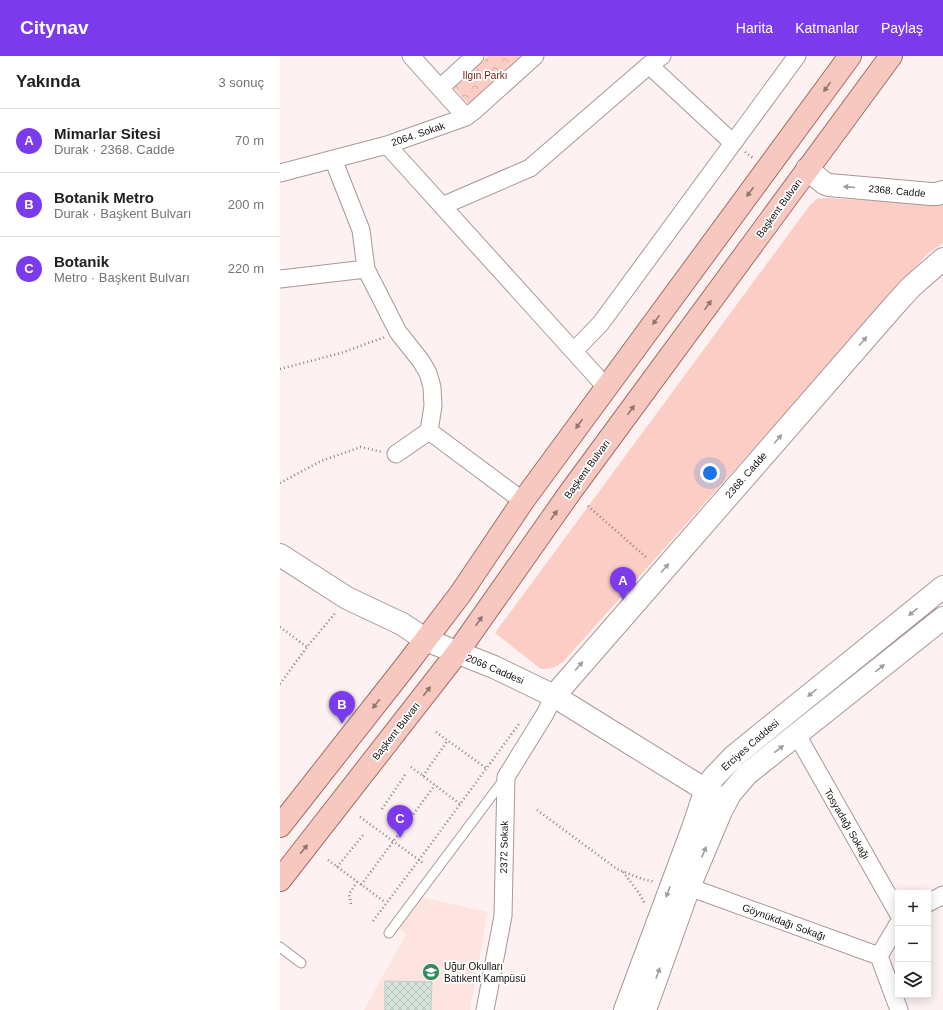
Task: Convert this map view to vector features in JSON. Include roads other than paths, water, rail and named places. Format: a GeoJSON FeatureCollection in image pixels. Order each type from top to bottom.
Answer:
{"type":"FeatureCollection","features":[{"type":"Feature","properties":{"kind":"main road"},"geometry":{"type":"LineString","coordinates":[[280,826],[462,592],[523,501],[850,56]]}},
{"type":"Feature","properties":{"kind":"main road","name":"Başkent Bulvarı"},"geometry":{"type":"LineString","coordinates":[[280,880],[456,653],[571,491],[890,56]]}},
{"type":"Feature","properties":{"kind":"street"},"geometry":{"type":"LineString","coordinates":[[411,56],[466,117]]}},
{"type":"Feature","properties":{"kind":"street"},"geometry":{"type":"LineString","coordinates":[[440,88],[475,56]]}},
{"type":"Feature","properties":{"kind":"street","name":"2064. Sokak"},"geometry":{"type":"LineString","coordinates":[[280,173],[387,145],[445,126],[466,117],[534,56]]}},
{"type":"Feature","properties":{"kind":"street"},"geometry":{"type":"LineString","coordinates":[[574,352],[601,323],[797,56]]}},
{"type":"Feature","properties":{"kind":"street"},"geometry":{"type":"LineString","coordinates":[[442,206],[530,168],[655,61],[733,143]]}},
{"type":"Feature","properties":{"kind":"street"},"geometry":{"type":"LineString","coordinates":[[387,145],[606,388]]}},
{"type":"Feature","properties":{"kind":"street"},"geometry":{"type":"LineString","coordinates":[[333,159],[361,230],[366,269],[398,332],[421,361],[428,374],[432,387],[433,406],[429,431],[396,454]]}},
{"type":"Feature","properties":{"kind":"street","name":"2368. Cadde"},"geometry":{"type":"LineString","coordinates":[[807,169],[824,183],[829,185],[931,194],[943,192]]}},
{"type":"Feature","properties":{"kind":"street","name":"2368. Cadde"},"geometry":{"type":"LineString","coordinates":[[554,696],[892,308],[911,287],[943,259]]}},
{"type":"Feature","properties":{"kind":"street"},"geometry":{"type":"LineString","coordinates":[[280,279],[366,269]]}},
{"type":"Feature","properties":{"kind":"street"},"geometry":{"type":"LineString","coordinates":[[429,431],[523,501]]}},
{"type":"Feature","properties":{"kind":"street","name":"2066 Caddesi"},"geometry":{"type":"LineString","coordinates":[[280,556],[347,598],[402,624],[426,640],[494,667],[554,696],[725,802]]}},
{"type":"Feature","properties":{"kind":"street","name":"Erciyes Caddesi"},"geometry":{"type":"LineString","coordinates":[[625,1010],[706,790],[720,769],[734,756],[943,587]]}},
{"type":"Feature","properties":{"kind":"street","name":"Erciyes Caddesi"},"geometry":{"type":"LineString","coordinates":[[645,1010],[690,887],[725,802],[730,794],[747,774],[943,618]]}},
{"type":"Feature","properties":{"kind":"street"},"geometry":{"type":"LineString","coordinates":[[506,777],[545,714],[554,696]]}},
{"type":"Feature","properties":{"kind":"street","name":"Tosyadağı Sokağı"},"geometry":{"type":"LineString","coordinates":[[797,735],[895,908]]}},
{"type":"Feature","properties":{"kind":"street","name":"2372 Sokak"},"geometry":{"type":"LineString","coordinates":[[485,1010],[503,916],[506,777]]}},
{"type":"Feature","properties":{"kind":"street","name":"Göynükdağı Sokağı"},"geometry":{"type":"LineString","coordinates":[[690,887],[879,956]]}},
{"type":"Feature","properties":{"kind":"street"},"geometry":{"type":"LineString","coordinates":[[931,901],[943,895]]}},
{"type":"Feature","properties":{"kind":"street"},"geometry":{"type":"LineString","coordinates":[[897,926],[879,956],[899,1010]]}},
{"type":"Feature","properties":{"kind":"lane"},"geometry":{"type":"LineString","coordinates":[[389,933],[506,777]]}},
{"type":"Feature","properties":{"kind":"lane"},"geometry":{"type":"LineString","coordinates":[[280,947],[302,963]]}},
{"type":"Feature","properties":{"kind":"place","name":"Mimarlar Sitesi"},"geometry":{"type":"Point","coordinates":[623,600]}},
{"type":"Feature","properties":{"kind":"place","name":"Botanik Metro"},"geometry":{"type":"Point","coordinates":[342,724]}},
{"type":"Feature","properties":{"kind":"place","name":"Botanik"},"geometry":{"type":"Point","coordinates":[400,838]}},
{"type":"Feature","properties":{"kind":"place","name":"Uğur Okulları Batıkent Kampüsü"},"geometry":{"type":"Point","coordinates":[431,972]}},
{"type":"Feature","properties":{"kind":"park label","name":"Ilgın Parkı"},"geometry":{"type":"Point","coordinates":[485,75]}}]}
